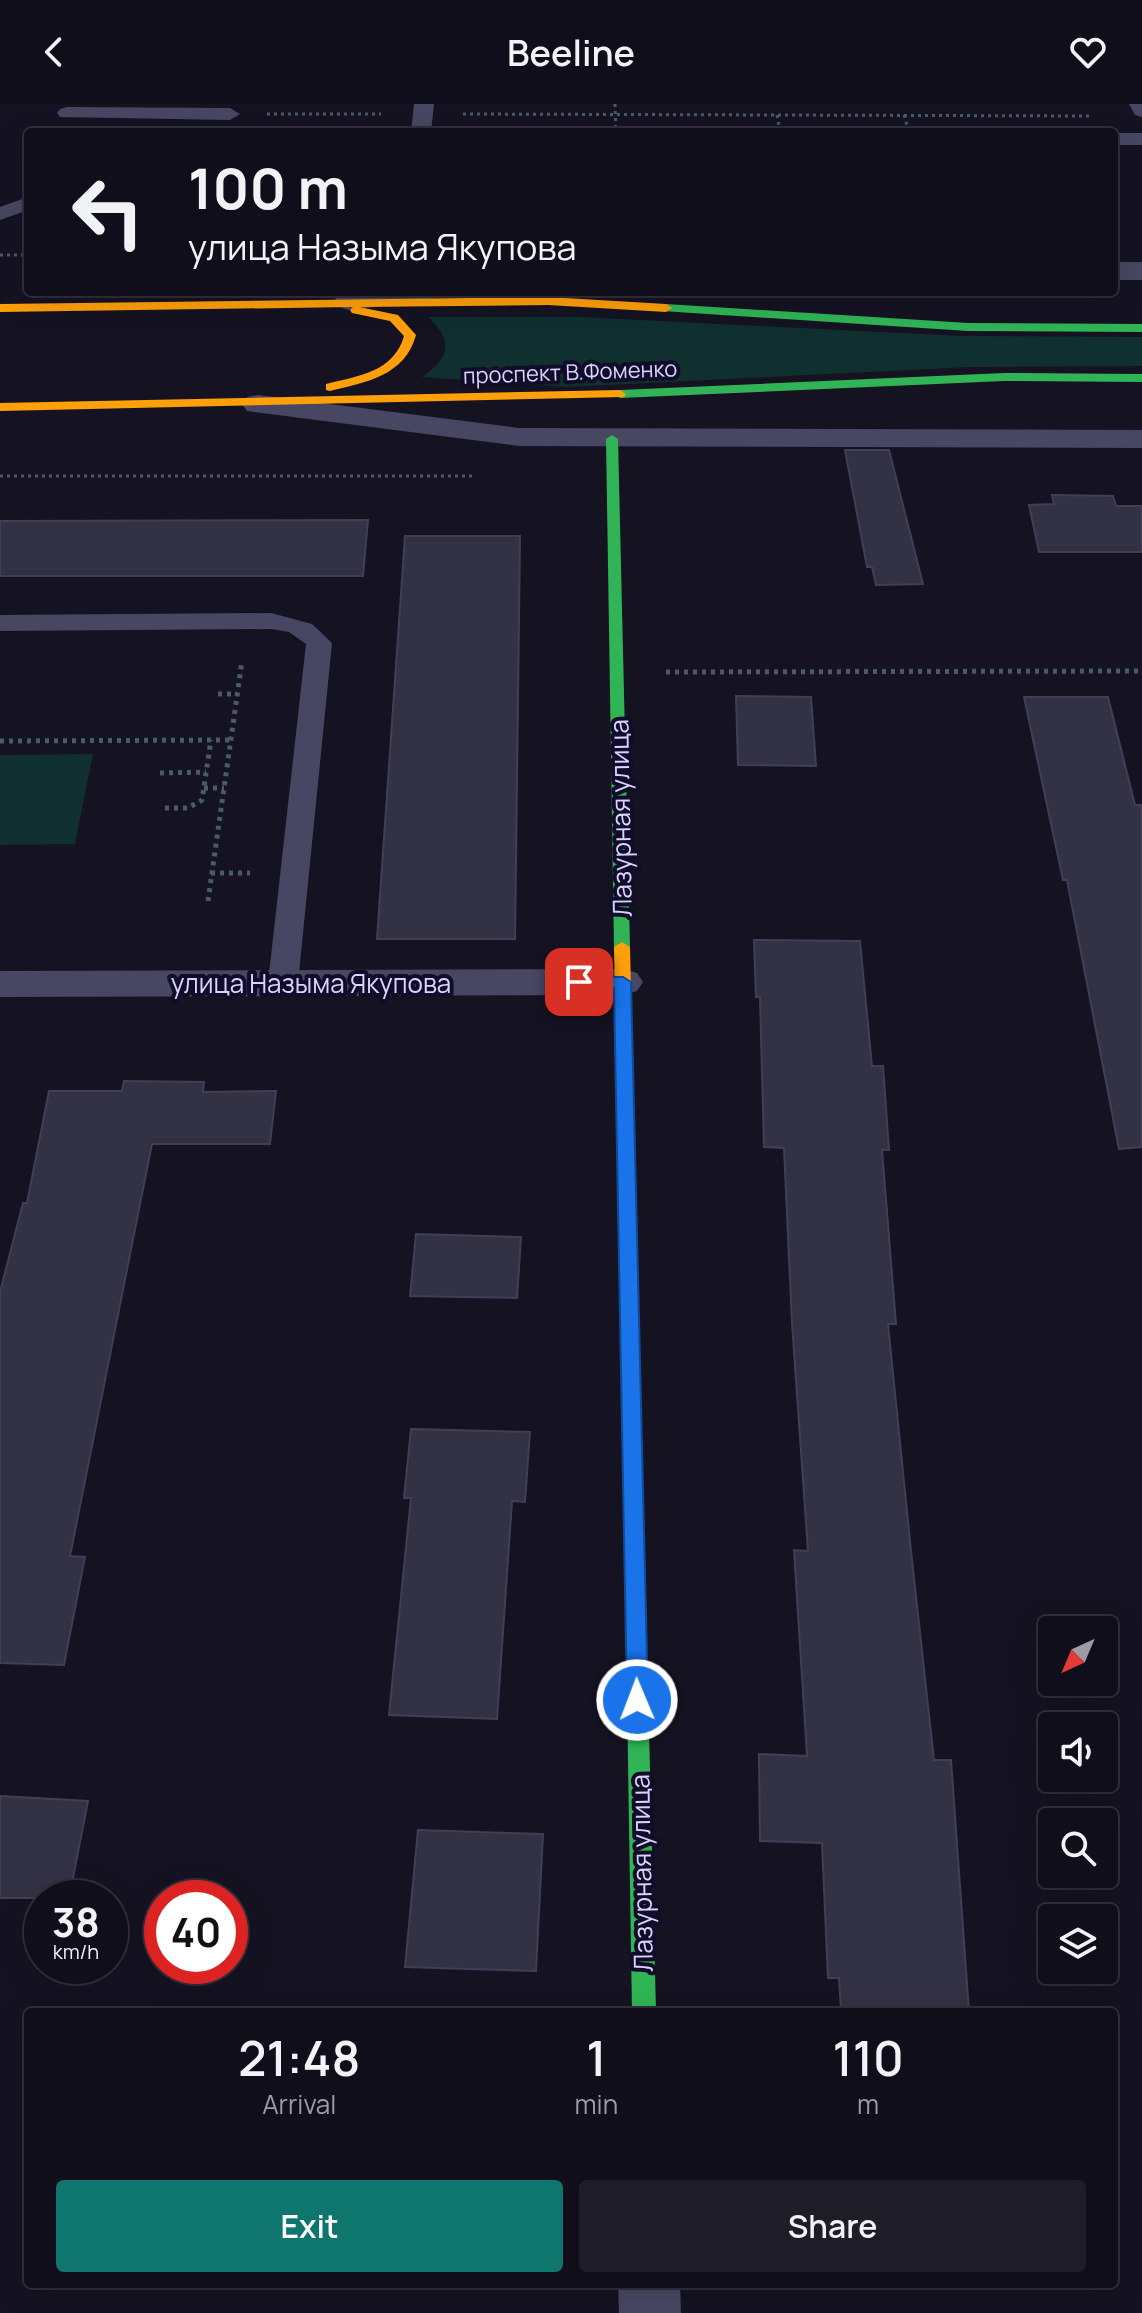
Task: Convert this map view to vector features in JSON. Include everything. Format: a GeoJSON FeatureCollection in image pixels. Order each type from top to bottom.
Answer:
{"type":"FeatureCollection","features":[{"type":"Feature","properties":{"kind":"main road"},"geometry":{"type":"LineString","coordinates":[[0,308],[548,301],[968,327],[1142,328]]}},
{"type":"Feature","properties":{"kind":"main road"},"geometry":{"type":"LineString","coordinates":[[258,404],[374,376],[397,364],[408,351],[410,335],[394,318],[380,313],[317,305]]}},
{"type":"Feature","properties":{"kind":"main road","name":"проспект В.Фоменко"},"geometry":{"type":"LineString","coordinates":[[0,407],[534,398],[1004,377],[1142,378]]}},
{"type":"Feature","properties":{"kind":"main road","name":"Лазурная улица"},"geometry":{"type":"LineString","coordinates":[[612,439],[644,2008]]}},
{"type":"Feature","properties":{"kind":"street"},"geometry":{"type":"LineString","coordinates":[[1118,271],[1142,271]]}},
{"type":"Feature","properties":{"kind":"street"},"geometry":{"type":"LineString","coordinates":[[317,305],[390,296]]}},
{"type":"Feature","properties":{"kind":"street"},"geometry":{"type":"LineString","coordinates":[[258,404],[519,437],[1142,439]]}},
{"type":"Feature","properties":{"kind":"street","name":"улица Назыма Якупова"},"geometry":{"type":"LineString","coordinates":[[0,984],[623,982]]}},
{"type":"Feature","properties":{"kind":"street"},"geometry":{"type":"LineString","coordinates":[[649,2288],[650,2313]]}},
{"type":"Feature","properties":{"kind":"lane"},"geometry":{"type":"LineString","coordinates":[[1139,104],[1142,111]]}},
{"type":"Feature","properties":{"kind":"lane"},"geometry":{"type":"LineString","coordinates":[[66,116],[230,117]]}},
{"type":"Feature","properties":{"kind":"lane"},"geometry":{"type":"LineString","coordinates":[[1118,139],[1142,139]]}},
{"type":"Feature","properties":{"kind":"lane"},"geometry":{"type":"LineString","coordinates":[[0,214],[24,205]]}},
{"type":"Feature","properties":{"kind":"lane"},"geometry":{"type":"LineString","coordinates":[[0,623],[289,623],[302,628],[319,643],[283,983]]}},
{"type":"Feature","properties":{"kind":"path"},"geometry":{"type":"LineString","coordinates":[[615,104],[616,128]]}},
{"type":"Feature","properties":{"kind":"path"},"geometry":{"type":"LineString","coordinates":[[777,115],[779,128]]}},
{"type":"Feature","properties":{"kind":"path"},"geometry":{"type":"LineString","coordinates":[[904,115],[908,128]]}},
{"type":"Feature","properties":{"kind":"path"},"geometry":{"type":"LineString","coordinates":[[230,117],[1090,116]]}},
{"type":"Feature","properties":{"kind":"path"},"geometry":{"type":"LineString","coordinates":[[0,255],[24,255]]}},
{"type":"Feature","properties":{"kind":"path"},"geometry":{"type":"LineString","coordinates":[[208,901],[247,621]]}},
{"type":"Feature","properties":{"kind":"path"},"geometry":{"type":"LineString","coordinates":[[617,672],[1142,671]]}},
{"type":"Feature","properties":{"kind":"path"},"geometry":{"type":"LineString","coordinates":[[218,694],[237,694]]}},
{"type":"Feature","properties":{"kind":"path"},"geometry":{"type":"LineString","coordinates":[[165,808],[197,805],[202,800],[211,740]]}},
{"type":"Feature","properties":{"kind":"path"},"geometry":{"type":"LineString","coordinates":[[0,741],[230,740]]}},
{"type":"Feature","properties":{"kind":"path"},"geometry":{"type":"LineString","coordinates":[[160,773],[206,772]]}},
{"type":"Feature","properties":{"kind":"path"},"geometry":{"type":"LineString","coordinates":[[204,788],[224,788]]}},
{"type":"Feature","properties":{"kind":"green space"},"geometry":{"type":"Polygon","coordinates":[[[428,317],[580,317],[962,336],[1142,337],[1142,366],[970,367],[566,387],[422,377],[438,363],[445,349],[442,334],[428,317]]]}},
{"type":"Feature","properties":{"kind":"green space"},"geometry":{"type":"Polygon","coordinates":[[[93,754],[75,844],[0,845],[0,755],[93,754]]]}},
{"type":"Feature","properties":{"kind":"building"},"geometry":{"type":"Polygon","coordinates":[[[845,450],[889,450],[923,584],[876,585],[872,567],[867,567],[845,450]]]}},
{"type":"Feature","properties":{"kind":"building"},"geometry":{"type":"Polygon","coordinates":[[[1052,495],[1113,496],[1116,506],[1142,506],[1142,552],[1039,552],[1029,505],[1054,504],[1052,495]]]}},
{"type":"Feature","properties":{"kind":"building"},"geometry":{"type":"Polygon","coordinates":[[[368,520],[363,576],[0,576],[0,521],[368,520]]]}},
{"type":"Feature","properties":{"kind":"building"},"geometry":{"type":"Polygon","coordinates":[[[405,536],[520,536],[515,939],[377,939],[405,536]]]}},
{"type":"Feature","properties":{"kind":"building"},"geometry":{"type":"Polygon","coordinates":[[[736,696],[811,697],[816,766],[738,765],[736,696]]]}},
{"type":"Feature","properties":{"kind":"building"},"geometry":{"type":"Polygon","coordinates":[[[1024,697],[1108,697],[1135,805],[1142,805],[1142,1147],[1119,1149],[1067,880],[1063,880],[1024,697]]]}},
{"type":"Feature","properties":{"kind":"building"},"geometry":{"type":"Polygon","coordinates":[[[754,940],[860,941],[872,1066],[883,1066],[889,1150],[882,1150],[896,1324],[888,1324],[911,1551],[934,1760],[951,1760],[969,2008],[841,2008],[839,1978],[828,1978],[822,1843],[760,1841],[759,1754],[807,1756],[794,1550],[808,1551],[792,1323],[784,1148],[764,1147],[760,997],[756,997],[754,940]]]}},
{"type":"Feature","properties":{"kind":"building"},"geometry":{"type":"Polygon","coordinates":[[[124,1081],[204,1082],[203,1092],[276,1091],[270,1144],[152,1144],[70,1556],[85,1557],[64,1665],[0,1663],[0,1292],[23,1203],[27,1203],[49,1091],[122,1091],[124,1081]]]}},
{"type":"Feature","properties":{"kind":"building"},"geometry":{"type":"Polygon","coordinates":[[[416,1234],[521,1237],[517,1298],[410,1296],[416,1234]]]}},
{"type":"Feature","properties":{"kind":"building"},"geometry":{"type":"Polygon","coordinates":[[[411,1429],[530,1432],[525,1502],[512,1501],[497,1719],[389,1715],[411,1498],[404,1498],[411,1429]]]}},
{"type":"Feature","properties":{"kind":"building"},"geometry":{"type":"Polygon","coordinates":[[[0,1796],[88,1801],[73,1880],[24,1880],[24,1898],[0,1898],[0,1796]]]}},
{"type":"Feature","properties":{"kind":"building"},"geometry":{"type":"Polygon","coordinates":[[[418,1830],[543,1834],[536,1971],[405,1967],[418,1830]]]}},
{"type":"Feature","properties":{"kind":"traffic: fast"},"geometry":{"type":"LineString","coordinates":[[666,308],[968,327],[1142,328]]}},
{"type":"Feature","properties":{"kind":"traffic: fast"},"geometry":{"type":"LineString","coordinates":[[620,394],[1004,377],[1142,378]]}},
{"type":"Feature","properties":{"kind":"traffic: fast"},"geometry":{"type":"LineString","coordinates":[[612,439],[622,947]]}},
{"type":"Feature","properties":{"kind":"traffic: fast"},"geometry":{"type":"LineString","coordinates":[[630,1324],[644,2008]]}},
{"type":"Feature","properties":{"kind":"traffic: slow"},"geometry":{"type":"LineString","coordinates":[[0,308],[548,301],[666,308]]}},
{"type":"Feature","properties":{"kind":"traffic: slow"},"geometry":{"type":"LineString","coordinates":[[330,387],[380,372],[400,358],[406,348],[410,335],[394,318],[356,310]]}},
{"type":"Feature","properties":{"kind":"traffic: slow"},"geometry":{"type":"LineString","coordinates":[[0,407],[620,394]]}},
{"type":"Feature","properties":{"kind":"traffic: slow"},"geometry":{"type":"LineString","coordinates":[[622,947],[630,1324]]}},
{"type":"Feature","properties":{"kind":"route"},"geometry":{"type":"LineString","coordinates":[[579,982],[623,982],[637,1700]]}}]}
